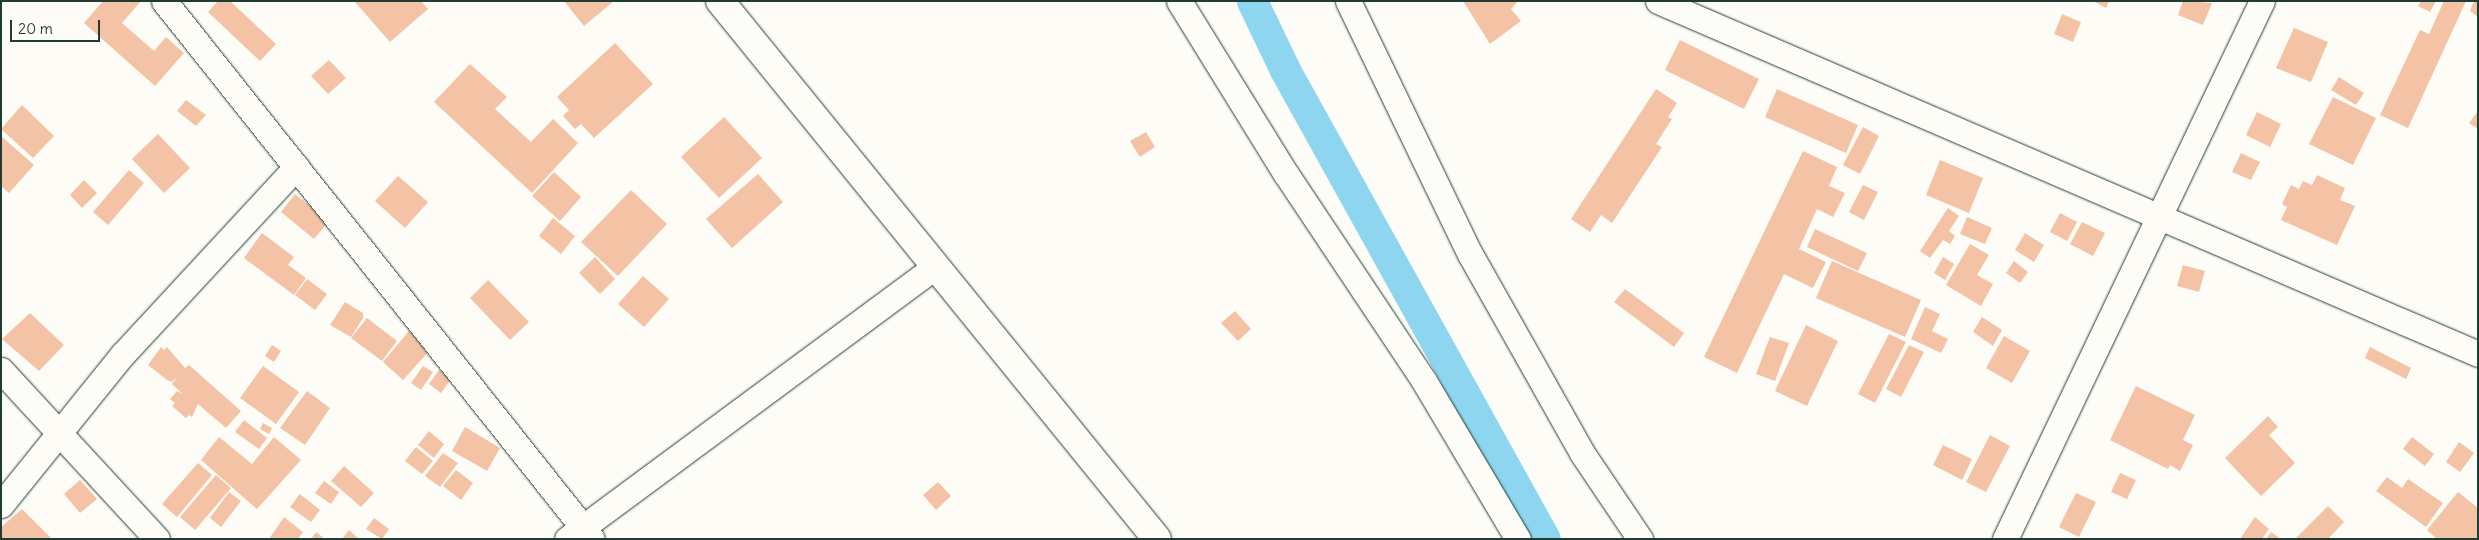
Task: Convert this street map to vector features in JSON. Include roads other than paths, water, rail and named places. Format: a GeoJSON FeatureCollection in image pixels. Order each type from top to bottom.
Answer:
{"type":"FeatureCollection","features":[{"type":"Feature","properties":{"kind":"highway"},"geometry":{"type":"LineString","coordinates":[[720,1],[1156,539]]}},
{"type":"Feature","properties":{"kind":"street"},"geometry":{"type":"LineString","coordinates":[[164,1],[296,167],[580,536],[936,266]]}},
{"type":"Feature","properties":{"kind":"street"},"geometry":{"type":"LineString","coordinates":[[1178,1],[1286,174],[1424,381],[1518,539]]}},
{"type":"Feature","properties":{"kind":"street"},"geometry":{"type":"LineString","coordinates":[[1348,1],[1470,254],[1582,452],[1640,539]]}},
{"type":"Feature","properties":{"kind":"street"},"geometry":{"type":"LineString","coordinates":[[1658,1],[2478,354]]}},
{"type":"Feature","properties":{"kind":"street"},"geometry":{"type":"LineString","coordinates":[[2005,539],[2161,218],[2262,1]]}},
{"type":"Feature","properties":{"kind":"street"},"geometry":{"type":"LineString","coordinates":[[1,505],[123,354],[296,167]]}},
{"type":"Feature","properties":{"kind":"street"},"geometry":{"type":"LineString","coordinates":[[1,370],[60,430],[157,539]]}},
{"type":"Feature","properties":{"kind":"waterway"},"geometry":{"type":"LineString","coordinates":[[1252,1],[1285,70],[1545,539]]}}]}
